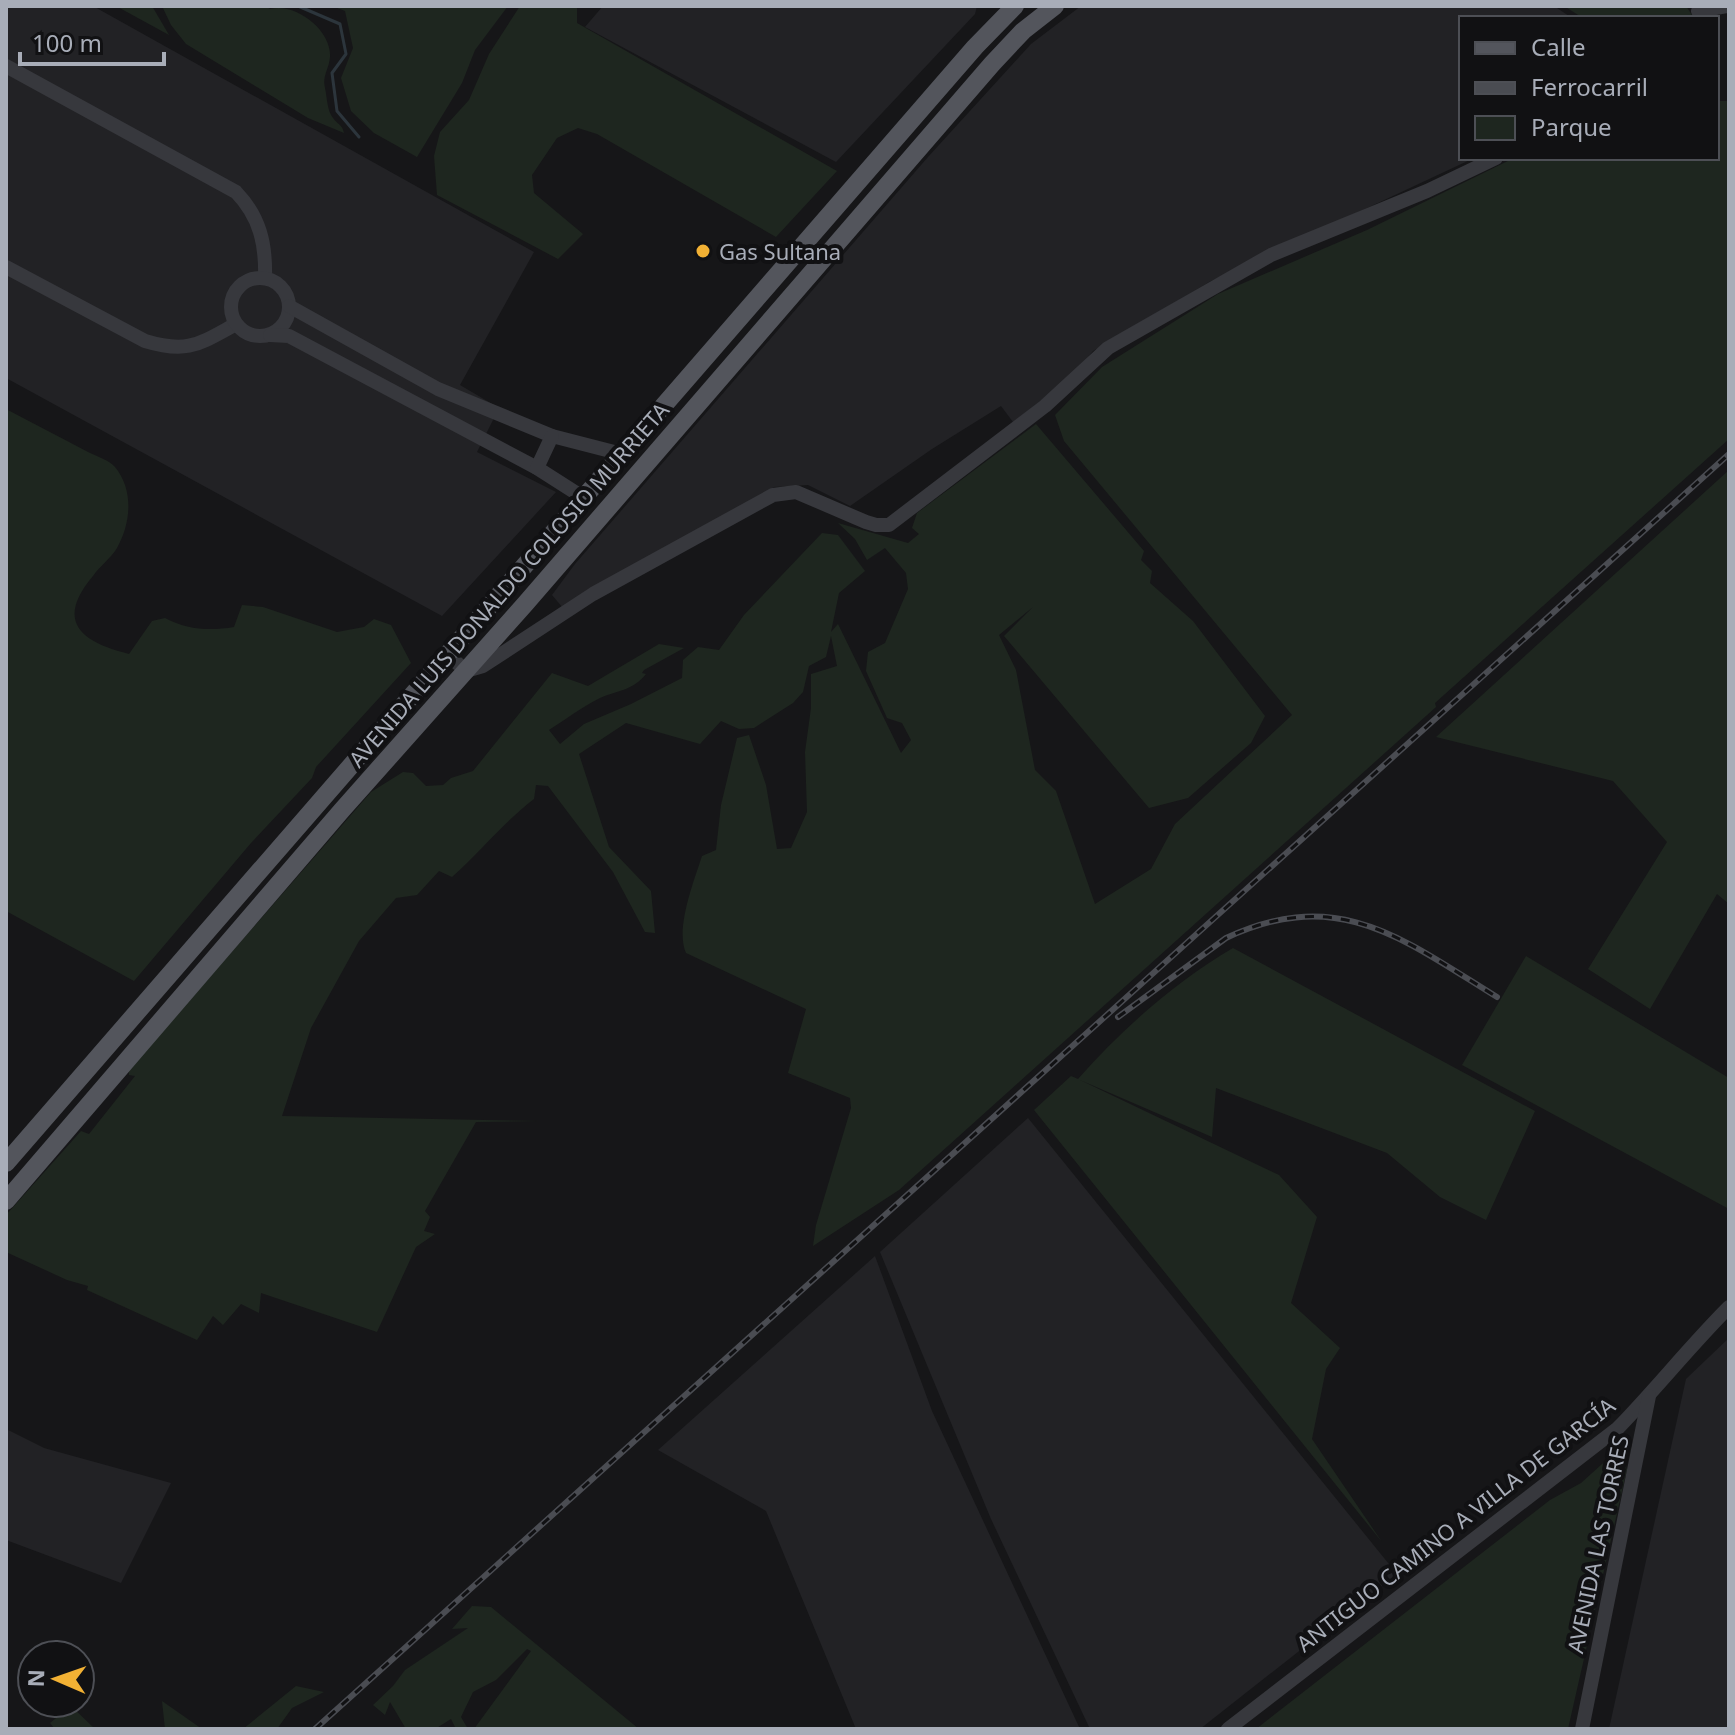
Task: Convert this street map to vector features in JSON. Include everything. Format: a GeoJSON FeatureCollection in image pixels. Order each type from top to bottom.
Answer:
{"type":"FeatureCollection","features":[{"type":"Feature","properties":{"kind":"main road","name":"AVENIDA LUIS DONALDO COLOSIO MURRIETA"},"geometry":{"type":"LineString","coordinates":[[6,1163],[932,96],[1015,6]]}},
{"type":"Feature","properties":{"kind":"main road","name":"AVENIDA LUIS DONALDO COLOSIO MURRIETA"},"geometry":{"type":"LineString","coordinates":[[6,1201],[332,821],[950,113],[1023,31],[1055,6]]}},
{"type":"Feature","properties":{"kind":"main road"},"geometry":{"type":"LineString","coordinates":[[932,96],[950,113]]}},
{"type":"Feature","properties":{"kind":"street"},"geometry":{"type":"LineString","coordinates":[[1698,12],[1727,6]]}},
{"type":"Feature","properties":{"kind":"street"},"geometry":{"type":"LineString","coordinates":[[6,66],[236,192],[258,221],[266,255],[265,278]]}},
{"type":"Feature","properties":{"kind":"street"},"geometry":{"type":"LineString","coordinates":[[448,655],[466,671],[483,666],[593,594],[773,495],[796,492],[866,522],[889,525],[1045,406],[1108,348],[1271,255],[1427,191],[1492,160]]}},
{"type":"Feature","properties":{"kind":"street"},"geometry":{"type":"LineString","coordinates":[[6,267],[145,341],[162,346],[194,346],[236,324]]}},
{"type":"Feature","properties":{"kind":"street"},"geometry":{"type":"LineString","coordinates":[[270,335],[285,323],[289,306],[282,288],[265,278],[255,278],[238,287],[231,305],[236,324],[251,335],[289,336],[537,468],[584,498]]}},
{"type":"Feature","properties":{"kind":"street"},"geometry":{"type":"LineString","coordinates":[[289,306],[438,389],[552,436],[622,454]]}},
{"type":"Feature","properties":{"kind":"street"},"geometry":{"type":"LineString","coordinates":[[537,468],[552,436]]}},
{"type":"Feature","properties":{"kind":"street","name":"ANTIGUO CAMINO A VILLA DE GARCÍA"},"geometry":{"type":"LineString","coordinates":[[1228,1729],[1592,1450],[1650,1396],[1676,1361],[1729,1307]]}},
{"type":"Feature","properties":{"kind":"street","name":"AVENIDA LAS TORRES"},"geometry":{"type":"LineString","coordinates":[[1579,1729],[1650,1396]]}},
{"type":"Feature","properties":{"kind":"shaded area"},"geometry":{"type":"Polygon","coordinates":[[[6,6],[93,6],[534,252],[460,385],[499,408],[477,452],[556,492],[442,616],[6,378],[6,6]]]}},
{"type":"Feature","properties":{"kind":"shaded area"},"geometry":{"type":"Polygon","coordinates":[[[603,6],[977,6],[975,14],[836,162],[585,27],[603,6]]]}},
{"type":"Feature","properties":{"kind":"shaded area"},"geometry":{"type":"Polygon","coordinates":[[[1081,6],[1554,6],[1569,16],[1459,16],[1459,160],[1470,160],[1211,281],[1093,351],[1069,380],[1013,422],[1001,406],[850,506],[808,485],[774,487],[563,608],[552,595],[575,564],[928,157],[1031,44],[1081,6]]]}},
{"type":"Feature","properties":{"kind":"shaded area"},"geometry":{"type":"Polygon","coordinates":[[[1028,1118],[1397,1574],[1200,1729],[1090,1729],[991,1519],[880,1252],[1028,1118]]]}},
{"type":"Feature","properties":{"kind":"shaded area"},"geometry":{"type":"Polygon","coordinates":[[[875,1256],[932,1411],[1080,1729],[856,1729],[766,1511],[658,1450],[875,1256]]]}},
{"type":"Feature","properties":{"kind":"shaded area"},"geometry":{"type":"Polygon","coordinates":[[[1729,1338],[1729,1729],[1609,1729],[1686,1379],[1729,1338]]]}},
{"type":"Feature","properties":{"kind":"shaded area"},"geometry":{"type":"Polygon","coordinates":[[[6,1429],[44,1448],[171,1483],[121,1583],[6,1540],[6,1429]]]}},
{"type":"Feature","properties":{"kind":"green space"},"geometry":{"type":"Polygon","coordinates":[[[116,6],[152,6],[169,35],[116,6]]]}},
{"type":"Feature","properties":{"kind":"green space"},"geometry":{"type":"Polygon","coordinates":[[[162,6],[266,6],[290,10],[310,20],[325,37],[329,47],[330,57],[324,80],[328,104],[331,115],[344,133],[308,118],[186,44],[171,25],[162,6]]]}},
{"type":"Feature","properties":{"kind":"green space"},"geometry":{"type":"Polygon","coordinates":[[[332,6],[508,6],[475,50],[462,83],[417,157],[374,133],[351,111],[341,78],[353,48],[345,11],[332,6]]]}},
{"type":"Feature","properties":{"kind":"green space"},"geometry":{"type":"Polygon","coordinates":[[[520,6],[577,6],[577,23],[837,171],[776,237],[597,134],[578,128],[557,138],[532,175],[534,193],[583,234],[558,259],[437,195],[434,156],[440,132],[469,100],[489,54],[520,6]]]}},
{"type":"Feature","properties":{"kind":"green space"},"geometry":{"type":"Polygon","coordinates":[[[1564,6],[1686,6],[1693,16],[1580,16],[1564,6]]]}},
{"type":"Feature","properties":{"kind":"green space"},"geometry":{"type":"Polygon","coordinates":[[[1719,101],[1729,101],[1729,439],[899,1190],[813,1246],[816,1225],[851,1108],[850,1098],[788,1073],[806,1009],[686,953],[683,943],[684,918],[702,856],[716,850],[721,805],[737,738],[749,735],[766,785],[777,849],[791,848],[807,812],[805,752],[811,708],[811,674],[837,666],[831,636],[826,657],[809,666],[803,692],[793,703],[754,728],[739,729],[721,721],[700,744],[626,723],[579,754],[609,847],[651,891],[655,933],[645,932],[613,872],[548,786],[536,785],[534,799],[452,877],[439,871],[417,895],[396,898],[359,941],[311,1028],[282,1116],[539,1121],[476,1122],[425,1211],[430,1217],[424,1231],[435,1234],[416,1247],[377,1332],[261,1293],[259,1313],[241,1304],[223,1325],[213,1316],[197,1340],[87,1290],[88,1286],[67,1280],[6,1252],[6,1215],[81,1131],[89,1134],[135,1076],[129,1075],[129,1070],[371,792],[403,772],[413,773],[426,786],[443,785],[451,778],[473,771],[552,673],[588,686],[659,644],[684,648],[644,670],[642,673],[646,674],[636,684],[593,702],[549,730],[560,744],[584,724],[682,678],[683,660],[698,647],[719,650],[744,615],[822,533],[838,535],[865,571],[839,593],[831,632],[838,624],[901,753],[911,740],[902,723],[887,718],[866,671],[868,652],[885,643],[908,589],[906,573],[885,548],[867,560],[855,539],[838,523],[908,543],[919,534],[912,528],[917,513],[1036,424],[1144,551],[1141,560],[1152,571],[1150,583],[1193,621],[1265,716],[1251,743],[1188,798],[1149,808],[1004,636],[1033,607],[999,635],[1016,670],[1035,770],[1056,791],[1095,904],[1151,869],[1175,824],[1292,715],[1064,441],[1055,415],[1102,367],[1218,294],[1367,230],[1510,160],[1719,160],[1719,101]]]}},
{"type":"Feature","properties":{"kind":"green space"},"geometry":{"type":"Polygon","coordinates":[[[6,409],[109,462],[125,486],[128,517],[122,538],[115,552],[82,592],[76,605],[78,627],[97,643],[129,654],[152,621],[165,618],[199,628],[234,627],[242,605],[263,607],[337,632],[364,627],[374,619],[391,625],[411,663],[316,767],[312,778],[251,843],[134,981],[6,911],[6,409]]]}},
{"type":"Feature","properties":{"kind":"green space"},"geometry":{"type":"Polygon","coordinates":[[[1729,470],[1729,904],[1717,894],[1650,1009],[1588,969],[1667,842],[1613,781],[1436,737],[1729,470]]]}},
{"type":"Feature","properties":{"kind":"green space"},"geometry":{"type":"Polygon","coordinates":[[[1233,948],[1535,1111],[1486,1220],[1440,1197],[1387,1153],[1216,1088],[1212,1137],[1080,1080],[1279,1175],[1317,1217],[1291,1303],[1340,1348],[1326,1369],[1312,1439],[1382,1542],[1034,1110],[1071,1076],[1078,1079],[1113,1042],[1170,991],[1233,948]]]}},
{"type":"Feature","properties":{"kind":"green space"},"geometry":{"type":"Polygon","coordinates":[[[1526,956],[1729,1078],[1729,1209],[1462,1065],[1526,956]]]}},
{"type":"Feature","properties":{"kind":"green space"},"geometry":{"type":"Polygon","coordinates":[[[1612,1455],[1627,1469],[1568,1729],[1256,1729],[1550,1500],[1581,1483],[1612,1455]]]}},
{"type":"Feature","properties":{"kind":"green space"},"geometry":{"type":"Polygon","coordinates":[[[472,1606],[491,1607],[639,1729],[474,1729],[531,1651],[527,1649],[496,1680],[473,1692],[461,1717],[468,1729],[456,1729],[451,1719],[435,1729],[406,1729],[390,1702],[385,1715],[373,1705],[405,1670],[468,1628],[452,1629],[472,1606]]]}},
{"type":"Feature","properties":{"kind":"green space"},"geometry":{"type":"Polygon","coordinates":[[[296,1686],[324,1692],[292,1708],[277,1729],[243,1729],[296,1686]]]}},
{"type":"Feature","properties":{"kind":"green space"},"geometry":{"type":"Polygon","coordinates":[[[162,1701],[202,1729],[165,1729],[162,1701]]]}},
{"type":"Feature","properties":{"kind":"green space"},"geometry":{"type":"Polygon","coordinates":[[[55,1719],[85,1719],[95,1729],[55,1729],[50,1723],[55,1719]]]}},
{"type":"Feature","properties":{"kind":"waterway"},"geometry":{"type":"LineString","coordinates":[[298,6],[340,24],[346,54],[332,73],[337,111],[359,137]]}},
{"type":"Feature","properties":{"kind":"railway"},"geometry":{"type":"LineString","coordinates":[[315,1729],[1729,454]]}},
{"type":"Feature","properties":{"kind":"railway"},"geometry":{"type":"LineString","coordinates":[[1118,1017],[1226,938],[1266,923],[1303,917],[1337,918],[1369,926],[1431,956],[1497,997]]}},
{"type":"Feature","properties":{"kind":"place","name":"Gas Sultana"},"geometry":{"type":"Point","coordinates":[703,251]}}]}
